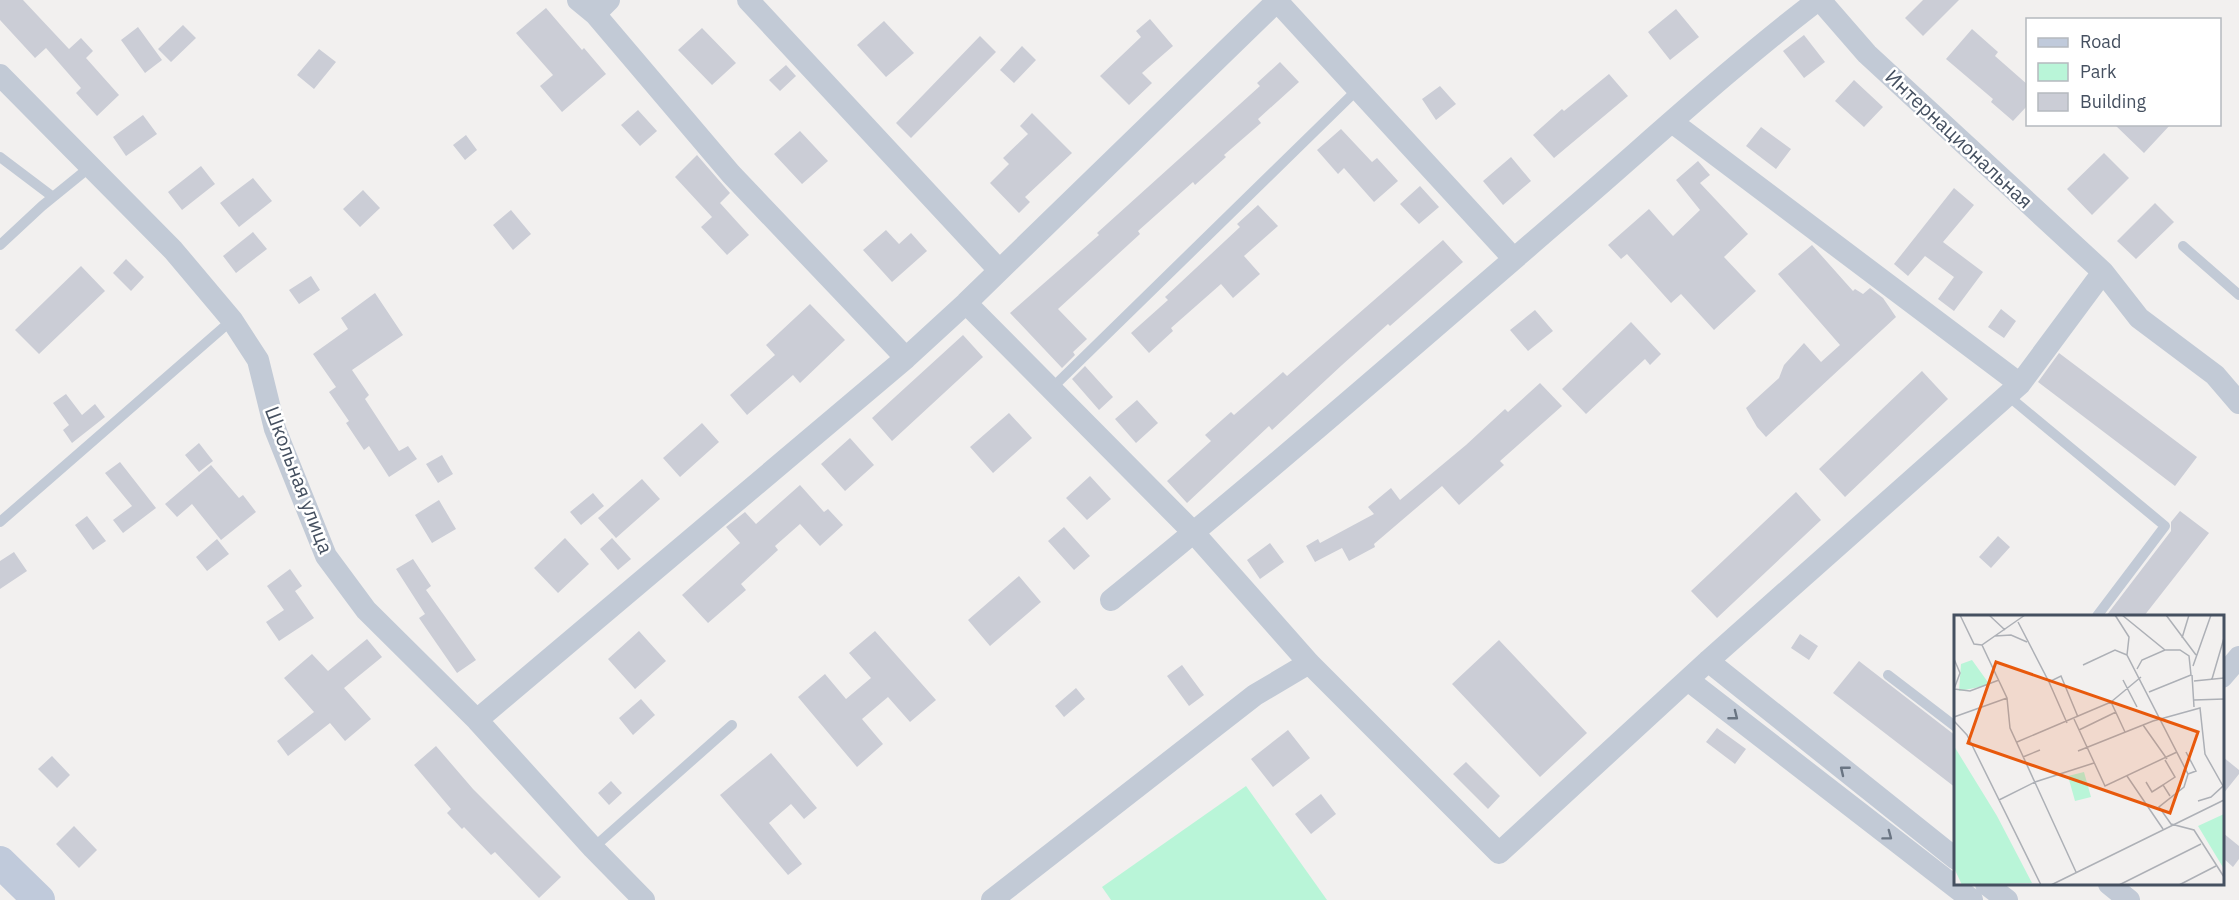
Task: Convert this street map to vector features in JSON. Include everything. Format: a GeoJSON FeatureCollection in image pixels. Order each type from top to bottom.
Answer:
{"type":"FeatureCollection","features":[{"type":"Feature","properties":{"kind":"street"},"geometry":{"type":"LineString","coordinates":[[748,0],[999,270]]}},
{"type":"Feature","properties":{"kind":"street"},"geometry":{"type":"LineString","coordinates":[[477,720],[906,358],[966,303],[1277,0],[1514,259]]}},
{"type":"Feature","properties":{"kind":"street"},"geometry":{"type":"LineString","coordinates":[[1111,600],[1194,533],[1514,259],[1756,47],[1819,0]]}},
{"type":"Feature","properties":{"kind":"street","name":"Интернациональная"},"geometry":{"type":"LineString","coordinates":[[1819,0],[1867,54],[2103,272],[2139,318],[2215,375],[2239,403]]}},
{"type":"Feature","properties":{"kind":"street"},"geometry":{"type":"LineString","coordinates":[[594,5],[731,174],[906,358]]}},
{"type":"Feature","properties":{"kind":"street","name":"Школьная улица"},"geometry":{"type":"LineString","coordinates":[[0,75],[173,250],[232,320],[258,360],[275,429],[326,556],[366,610],[477,720],[644,900]]}},
{"type":"Feature","properties":{"kind":"street"},"geometry":{"type":"LineString","coordinates":[[1672,122],[2013,389]]}},
{"type":"Feature","properties":{"kind":"street"},"geometry":{"type":"LineString","coordinates":[[966,303],[1194,533],[1309,663],[1499,853],[1708,661],[2013,389],[2103,272]]}},
{"type":"Feature","properties":{"kind":"street"},"geometry":{"type":"LineString","coordinates":[[2224,676],[2239,657]]}},
{"type":"Feature","properties":{"kind":"street"},"geometry":{"type":"LineString","coordinates":[[1708,661],[1954,857]]}},
{"type":"Feature","properties":{"kind":"street"},"geometry":{"type":"LineString","coordinates":[[992,900],[1255,695],[1309,663]]}},
{"type":"Feature","properties":{"kind":"street"},"geometry":{"type":"LineString","coordinates":[[1688,680],[1972,900]]}},
{"type":"Feature","properties":{"kind":"street"},"geometry":{"type":"LineString","coordinates":[[0,862],[39,900]]}},
{"type":"Feature","properties":{"kind":"street"},"geometry":{"type":"LineString","coordinates":[[1987,885],[2007,900]]}},
{"type":"Feature","properties":{"kind":"street"},"geometry":{"type":"LineString","coordinates":[[2110,885],[2129,900]]}},
{"type":"Feature","properties":{"kind":"lane"},"geometry":{"type":"LineString","coordinates":[[1051,389],[1359,88]]}},
{"type":"Feature","properties":{"kind":"lane"},"geometry":{"type":"LineString","coordinates":[[0,157],[53,197]]}},
{"type":"Feature","properties":{"kind":"lane"},"geometry":{"type":"LineString","coordinates":[[0,245],[90,167]]}},
{"type":"Feature","properties":{"kind":"lane"},"geometry":{"type":"LineString","coordinates":[[2183,246],[2239,295]]}},
{"type":"Feature","properties":{"kind":"lane"},"geometry":{"type":"LineString","coordinates":[[0,522],[232,320]]}},
{"type":"Feature","properties":{"kind":"lane"},"geometry":{"type":"LineString","coordinates":[[2013,389],[2165,526],[2098,615]]}},
{"type":"Feature","properties":{"kind":"lane"},"geometry":{"type":"LineString","coordinates":[[1888,675],[1954,725]]}},
{"type":"Feature","properties":{"kind":"lane"},"geometry":{"type":"LineString","coordinates":[[594,848],[732,725]]}},
{"type":"Feature","properties":{"kind":"green space"},"geometry":{"type":"Polygon","coordinates":[[[1246,786],[1327,900],[1111,900],[1102,887],[1246,786]]]}},
{"type":"Feature","properties":{"kind":"building"},"geometry":{"type":"Polygon","coordinates":[[[0,0],[23,0],[69,49],[81,38],[93,51],[86,58],[119,95],[97,116],[76,93],[81,88],[46,48],[35,58],[0,20],[0,0]]]}},
{"type":"Feature","properties":{"kind":"building"},"geometry":{"type":"Polygon","coordinates":[[[1923,0],[1959,0],[1923,36],[1905,18],[1923,0]]]}},
{"type":"Feature","properties":{"kind":"building"},"geometry":{"type":"Polygon","coordinates":[[[546,8],[606,74],[562,112],[540,86],[553,75],[516,33],[546,8]]]}},
{"type":"Feature","properties":{"kind":"building"},"geometry":{"type":"Polygon","coordinates":[[[1676,9],[1699,37],[1670,60],[1648,32],[1676,9]]]}},
{"type":"Feature","properties":{"kind":"building"},"geometry":{"type":"Polygon","coordinates":[[[1150,19],[1173,46],[1142,73],[1152,83],[1129,105],[1100,76],[1141,37],[1136,31],[1150,19]]]}},
{"type":"Feature","properties":{"kind":"building"},"geometry":{"type":"Polygon","coordinates":[[[884,21],[914,53],[886,77],[857,45],[884,21]]]}},
{"type":"Feature","properties":{"kind":"building"},"geometry":{"type":"Polygon","coordinates":[[[183,25],[196,38],[171,62],[158,49],[183,25]]]}},
{"type":"Feature","properties":{"kind":"building"},"geometry":{"type":"Polygon","coordinates":[[[138,27],[162,60],[145,73],[121,40],[138,27]]]}},
{"type":"Feature","properties":{"kind":"building"},"geometry":{"type":"Polygon","coordinates":[[[702,28],[736,63],[712,85],[678,50],[702,28]]]}},
{"type":"Feature","properties":{"kind":"building"},"geometry":{"type":"Polygon","coordinates":[[[1972,29],[1998,52],[1995,56],[2026,83],[2026,107],[2013,121],[1991,102],[1993,99],[1946,59],[1972,29]]]}},
{"type":"Feature","properties":{"kind":"building"},"geometry":{"type":"Polygon","coordinates":[[[1804,35],[1825,62],[1804,78],[1783,51],[1804,35]]]}},
{"type":"Feature","properties":{"kind":"building"},"geometry":{"type":"Polygon","coordinates":[[[980,36],[996,52],[911,138],[896,123],[980,36]]]}},
{"type":"Feature","properties":{"kind":"building"},"geometry":{"type":"Polygon","coordinates":[[[1022,46],[1036,60],[1014,83],[1000,70],[1022,46]]]}},
{"type":"Feature","properties":{"kind":"building"},"geometry":{"type":"Polygon","coordinates":[[[319,49],[336,62],[314,89],[297,75],[319,49]]]}},
{"type":"Feature","properties":{"kind":"building"},"geometry":{"type":"Polygon","coordinates":[[[1280,62],[1299,82],[1258,119],[1261,123],[1224,155],[1226,157],[1195,185],[1193,182],[1138,231],[1140,234],[1058,309],[1087,339],[1073,352],[1075,355],[1062,368],[1010,313],[1099,235],[1097,233],[1260,86],[1257,83],[1280,62]]]}},
{"type":"Feature","properties":{"kind":"building"},"geometry":{"type":"Polygon","coordinates":[[[786,65],[796,76],[780,91],[769,80],[786,65]]]}},
{"type":"Feature","properties":{"kind":"building"},"geometry":{"type":"Polygon","coordinates":[[[1609,74],[1628,96],[1554,158],[1533,135],[1562,109],[1564,111],[1609,74]]]}},
{"type":"Feature","properties":{"kind":"building"},"geometry":{"type":"Polygon","coordinates":[[[1854,80],[1883,107],[1864,127],[1835,101],[1854,80]]]}},
{"type":"Feature","properties":{"kind":"building"},"geometry":{"type":"Polygon","coordinates":[[[1440,86],[1456,104],[1436,120],[1422,99],[1440,86]]]}},
{"type":"Feature","properties":{"kind":"building"},"geometry":{"type":"Polygon","coordinates":[[[638,110],[657,131],[640,146],[621,125],[638,110]]]}},
{"type":"Feature","properties":{"kind":"building"},"geometry":{"type":"Polygon","coordinates":[[[1032,113],[1072,153],[1025,197],[1030,202],[1019,213],[990,183],[1009,164],[1003,158],[1028,134],[1020,126],[1032,113]]]}},
{"type":"Feature","properties":{"kind":"building"},"geometry":{"type":"Polygon","coordinates":[[[143,115],[157,134],[126,156],[113,137],[143,115]]]}},
{"type":"Feature","properties":{"kind":"building"},"geometry":{"type":"Polygon","coordinates":[[[2116,126],[2169,126],[2144,153],[2116,126]]]}},
{"type":"Feature","properties":{"kind":"building"},"geometry":{"type":"Polygon","coordinates":[[[1761,127],[1791,149],[1776,169],[1746,146],[1761,127]]]}},
{"type":"Feature","properties":{"kind":"building"},"geometry":{"type":"Polygon","coordinates":[[[1341,129],[1372,162],[1377,158],[1398,181],[1374,202],[1344,168],[1338,174],[1317,150],[1341,129]]]}},
{"type":"Feature","properties":{"kind":"building"},"geometry":{"type":"Polygon","coordinates":[[[800,131],[828,161],[802,184],[774,154],[800,131]]]}},
{"type":"Feature","properties":{"kind":"building"},"geometry":{"type":"Polygon","coordinates":[[[466,135],[477,150],[465,160],[453,145],[466,135]]]}},
{"type":"Feature","properties":{"kind":"building"},"geometry":{"type":"Polygon","coordinates":[[[2104,153],[2129,178],[2092,215],[2067,189],[2104,153]]]}},
{"type":"Feature","properties":{"kind":"building"},"geometry":{"type":"Polygon","coordinates":[[[697,155],[730,193],[720,203],[749,235],[727,255],[701,227],[712,217],[675,177],[697,155]]]}},
{"type":"Feature","properties":{"kind":"building"},"geometry":{"type":"Polygon","coordinates":[[[1511,157],[1531,181],[1503,205],[1483,181],[1511,157]]]}},
{"type":"Feature","properties":{"kind":"building"},"geometry":{"type":"Polygon","coordinates":[[[1698,161],[1710,175],[1700,183],[1748,234],[1724,257],[1756,291],[1714,330],[1681,294],[1671,303],[1627,254],[1621,259],[1608,245],[1649,209],[1673,236],[1700,210],[1676,180],[1698,161]]]}},
{"type":"Feature","properties":{"kind":"building"},"geometry":{"type":"Polygon","coordinates":[[[201,166],[215,184],[182,210],[168,192],[201,166]]]}},
{"type":"Feature","properties":{"kind":"building"},"geometry":{"type":"Polygon","coordinates":[[[253,178],[272,201],[239,227],[220,203],[253,178]]]}},
{"type":"Feature","properties":{"kind":"building"},"geometry":{"type":"Polygon","coordinates":[[[1420,186],[1439,207],[1419,224],[1400,204],[1420,186]]]}},
{"type":"Feature","properties":{"kind":"building"},"geometry":{"type":"Polygon","coordinates":[[[1954,188],[1974,205],[1943,242],[1983,272],[1954,311],[1938,299],[1954,277],[1925,256],[1908,276],[1894,264],[1954,188]]]}},
{"type":"Feature","properties":{"kind":"building"},"geometry":{"type":"Polygon","coordinates":[[[363,190],[380,208],[360,227],[343,209],[363,190]]]}},
{"type":"Feature","properties":{"kind":"building"},"geometry":{"type":"Polygon","coordinates":[[[2155,203],[2174,222],[2136,259],[2117,241],[2155,203]]]}},
{"type":"Feature","properties":{"kind":"building"},"geometry":{"type":"Polygon","coordinates":[[[1258,205],[1278,226],[1244,256],[1260,274],[1233,298],[1221,284],[1171,328],[1173,331],[1149,353],[1131,333],[1168,300],[1165,297],[1240,227],[1237,224],[1258,205]]]}},
{"type":"Feature","properties":{"kind":"building"},"geometry":{"type":"Polygon","coordinates":[[[511,210],[531,234],[513,250],[493,225],[511,210]]]}},
{"type":"Feature","properties":{"kind":"building"},"geometry":{"type":"Polygon","coordinates":[[[886,230],[899,244],[911,233],[927,251],[892,282],[863,250],[886,230]]]}},
{"type":"Feature","properties":{"kind":"building"},"geometry":{"type":"Polygon","coordinates":[[[253,232],[267,249],[236,273],[223,256],[253,232]]]}},
{"type":"Feature","properties":{"kind":"building"},"geometry":{"type":"Polygon","coordinates":[[[1443,240],[1463,262],[1390,326],[1388,324],[1272,430],[1269,426],[1187,503],[1167,481],[1211,441],[1205,435],[1231,412],[1234,415],[1283,372],[1287,376],[1443,240]]]}},
{"type":"Feature","properties":{"kind":"building"},"geometry":{"type":"Polygon","coordinates":[[[1812,245],[1853,291],[1855,289],[1863,294],[1870,288],[1883,298],[1896,317],[1766,437],[1746,408],[1779,378],[1784,365],[1804,343],[1821,362],[1840,345],[1778,274],[1812,245]]]}},
{"type":"Feature","properties":{"kind":"building"},"geometry":{"type":"Polygon","coordinates":[[[126,259],[144,277],[131,291],[113,273],[126,259]]]}},
{"type":"Feature","properties":{"kind":"building"},"geometry":{"type":"Polygon","coordinates":[[[81,266],[105,291],[39,354],[15,330],[81,266]]]}},
{"type":"Feature","properties":{"kind":"building"},"geometry":{"type":"Polygon","coordinates":[[[311,276],[320,290],[299,304],[289,290],[311,276]]]}},
{"type":"Feature","properties":{"kind":"building"},"geometry":{"type":"Polygon","coordinates":[[[375,293],[403,335],[352,370],[369,395],[365,399],[399,451],[408,446],[417,459],[389,477],[369,446],[364,450],[346,423],[349,421],[329,392],[336,387],[313,354],[348,329],[341,318],[375,293]]]}},
{"type":"Feature","properties":{"kind":"building"},"geometry":{"type":"Polygon","coordinates":[[[810,304],[845,340],[800,383],[793,375],[747,415],[730,395],[775,355],[766,345],[810,304]]]}},
{"type":"Feature","properties":{"kind":"building"},"geometry":{"type":"Polygon","coordinates":[[[2001,309],[2016,321],[2004,338],[1988,327],[2001,309]]]}},
{"type":"Feature","properties":{"kind":"building"},"geometry":{"type":"Polygon","coordinates":[[[1535,310],[1553,331],[1528,351],[1510,330],[1535,310]]]}},
{"type":"Feature","properties":{"kind":"building"},"geometry":{"type":"Polygon","coordinates":[[[1631,322],[1661,354],[1650,365],[1645,359],[1586,414],[1562,389],[1631,322]]]}},
{"type":"Feature","properties":{"kind":"building"},"geometry":{"type":"Polygon","coordinates":[[[963,335],[983,357],[892,441],[872,418],[963,335]]]}},
{"type":"Feature","properties":{"kind":"building"},"geometry":{"type":"Polygon","coordinates":[[[2059,353],[2197,457],[2175,486],[2038,382],[2059,353]]]}},
{"type":"Feature","properties":{"kind":"building"},"geometry":{"type":"Polygon","coordinates":[[[1085,366],[1113,397],[1099,410],[1072,379],[1085,366]]]}},
{"type":"Feature","properties":{"kind":"building"},"geometry":{"type":"Polygon","coordinates":[[[1922,371],[1948,399],[1845,497],[1819,469],[1922,371]]]}},
{"type":"Feature","properties":{"kind":"building"},"geometry":{"type":"Polygon","coordinates":[[[1540,383],[1562,406],[1500,461],[1504,465],[1459,505],[1442,486],[1374,544],[1375,547],[1349,561],[1342,548],[1315,562],[1306,546],[1318,539],[1320,543],[1374,514],[1368,507],[1391,488],[1400,500],[1505,409],[1508,412],[1540,383]]]}},
{"type":"Feature","properties":{"kind":"building"},"geometry":{"type":"Polygon","coordinates":[[[66,394],[82,415],[95,404],[105,417],[72,443],[63,430],[69,425],[53,403],[66,394]]]}},
{"type":"Feature","properties":{"kind":"building"},"geometry":{"type":"Polygon","coordinates":[[[1137,400],[1158,423],[1136,443],[1115,419],[1137,400]]]}},
{"type":"Feature","properties":{"kind":"building"},"geometry":{"type":"Polygon","coordinates":[[[1009,413],[1032,438],[993,473],[970,447],[1009,413]]]}},
{"type":"Feature","properties":{"kind":"building"},"geometry":{"type":"Polygon","coordinates":[[[702,423],[719,442],[680,477],[663,458],[702,423]]]}},
{"type":"Feature","properties":{"kind":"building"},"geometry":{"type":"Polygon","coordinates":[[[850,438],[874,465],[845,491],[821,464],[850,438]]]}},
{"type":"Feature","properties":{"kind":"building"},"geometry":{"type":"Polygon","coordinates":[[[199,443],[213,461],[199,472],[185,455],[199,443]]]}},
{"type":"Feature","properties":{"kind":"building"},"geometry":{"type":"Polygon","coordinates":[[[442,455],[453,474],[438,483],[426,464],[442,455]]]}},
{"type":"Feature","properties":{"kind":"building"},"geometry":{"type":"Polygon","coordinates":[[[120,462],[156,508],[123,533],[113,520],[132,506],[105,473],[120,462]]]}},
{"type":"Feature","properties":{"kind":"building"},"geometry":{"type":"Polygon","coordinates":[[[211,465],[239,498],[243,495],[256,512],[221,540],[192,504],[177,517],[165,504],[211,465]]]}},
{"type":"Feature","properties":{"kind":"building"},"geometry":{"type":"Polygon","coordinates":[[[1090,476],[1111,499],[1087,520],[1066,498],[1090,476]]]}},
{"type":"Feature","properties":{"kind":"building"},"geometry":{"type":"Polygon","coordinates":[[[642,479],[660,499],[616,538],[598,518],[642,479]]]}},
{"type":"Feature","properties":{"kind":"building"},"geometry":{"type":"Polygon","coordinates":[[[800,485],[824,512],[828,509],[843,525],[820,546],[800,524],[775,546],[778,550],[741,584],[746,590],[708,623],[682,595],[740,543],[726,527],[745,512],[756,524],[800,485]]]}},
{"type":"Feature","properties":{"kind":"building"},"geometry":{"type":"Polygon","coordinates":[[[1796,492],[1821,520],[1717,618],[1691,591],[1796,492]]]}},
{"type":"Feature","properties":{"kind":"building"},"geometry":{"type":"Polygon","coordinates":[[[593,493],[604,506],[581,525],[570,512],[593,493]]]}},
{"type":"Feature","properties":{"kind":"building"},"geometry":{"type":"Polygon","coordinates":[[[439,500],[456,529],[432,543],[415,515],[439,500]]]}},
{"type":"Feature","properties":{"kind":"building"},"geometry":{"type":"Polygon","coordinates":[[[2180,511],[2209,533],[2145,615],[2107,615],[2171,531],[2171,522],[2180,511]]]}},
{"type":"Feature","properties":{"kind":"building"},"geometry":{"type":"Polygon","coordinates":[[[87,516],[106,541],[93,550],[75,525],[87,516]]]}},
{"type":"Feature","properties":{"kind":"building"},"geometry":{"type":"Polygon","coordinates":[[[1064,527],[1090,556],[1074,570],[1048,541],[1064,527]]]}},
{"type":"Feature","properties":{"kind":"building"},"geometry":{"type":"Polygon","coordinates":[[[1998,536],[2010,547],[1991,568],[1979,557],[1998,536]]]}},
{"type":"Feature","properties":{"kind":"building"},"geometry":{"type":"Polygon","coordinates":[[[565,538],[589,564],[558,593],[534,568],[565,538]]]}},
{"type":"Feature","properties":{"kind":"building"},"geometry":{"type":"Polygon","coordinates":[[[612,538],[631,559],[618,570],[600,549],[612,538]]]}},
{"type":"Feature","properties":{"kind":"building"},"geometry":{"type":"Polygon","coordinates":[[[217,539],[229,554],[207,571],[196,557],[217,539]]]}},
{"type":"Feature","properties":{"kind":"building"},"geometry":{"type":"Polygon","coordinates":[[[1270,543],[1284,562],[1260,579],[1247,560],[1270,543]]]}},
{"type":"Feature","properties":{"kind":"building"},"geometry":{"type":"Polygon","coordinates":[[[14,552],[27,571],[0,589],[0,561],[14,552]]]}},
{"type":"Feature","properties":{"kind":"building"},"geometry":{"type":"Polygon","coordinates":[[[413,559],[431,586],[426,590],[476,660],[457,673],[419,618],[425,614],[396,569],[413,559]]]}},
{"type":"Feature","properties":{"kind":"building"},"geometry":{"type":"Polygon","coordinates":[[[290,569],[302,586],[295,591],[314,618],[279,641],[266,622],[284,610],[267,586],[290,569]]]}},
{"type":"Feature","properties":{"kind":"building"},"geometry":{"type":"Polygon","coordinates":[[[1019,576],[1041,602],[990,646],[968,620],[1019,576]]]}},
{"type":"Feature","properties":{"kind":"building"},"geometry":{"type":"Polygon","coordinates":[[[639,631],[666,661],[635,689],[608,659],[639,631]]]}},
{"type":"Feature","properties":{"kind":"building"},"geometry":{"type":"Polygon","coordinates":[[[875,631],[936,700],[910,722],[888,697],[862,719],[883,744],[857,767],[798,697],[825,674],[846,699],[871,678],[849,653],[875,631]]]}},
{"type":"Feature","properties":{"kind":"building"},"geometry":{"type":"Polygon","coordinates":[[[1800,634],[1818,646],[1809,660],[1791,648],[1800,634]]]}},
{"type":"Feature","properties":{"kind":"building"},"geometry":{"type":"Polygon","coordinates":[[[367,639],[382,657],[344,688],[371,719],[345,741],[330,723],[288,756],[277,741],[314,712],[284,678],[312,654],[328,671],[367,639]]]}},
{"type":"Feature","properties":{"kind":"building"},"geometry":{"type":"Polygon","coordinates":[[[1499,640],[1587,733],[1540,777],[1452,684],[1499,640]]]}},
{"type":"Feature","properties":{"kind":"building"},"geometry":{"type":"Polygon","coordinates":[[[1859,661],[1954,734],[1954,786],[1833,693],[1859,661]]]}},
{"type":"Feature","properties":{"kind":"building"},"geometry":{"type":"Polygon","coordinates":[[[1182,665],[1204,695],[1189,706],[1167,676],[1182,665]]]}},
{"type":"Feature","properties":{"kind":"building"},"geometry":{"type":"Polygon","coordinates":[[[1076,688],[1085,699],[1064,717],[1055,706],[1076,688]]]}},
{"type":"Feature","properties":{"kind":"building"},"geometry":{"type":"Polygon","coordinates":[[[641,699],[655,715],[633,735],[619,718],[641,699]]]}},
{"type":"Feature","properties":{"kind":"building"},"geometry":{"type":"Polygon","coordinates":[[[1717,728],[1746,749],[1735,764],[1706,742],[1717,728]]]}},
{"type":"Feature","properties":{"kind":"building"},"geometry":{"type":"Polygon","coordinates":[[[1288,730],[1310,758],[1273,787],[1251,759],[1288,730]]]}},
{"type":"Feature","properties":{"kind":"building"},"geometry":{"type":"Polygon","coordinates":[[[436,746],[473,789],[561,877],[539,898],[495,852],[491,855],[464,827],[462,829],[447,813],[451,809],[414,765],[436,746]]]}},
{"type":"Feature","properties":{"kind":"building"},"geometry":{"type":"Polygon","coordinates":[[[771,753],[817,808],[804,819],[791,804],[769,823],[802,864],[788,875],[720,795],[771,753]]]}},
{"type":"Feature","properties":{"kind":"building"},"geometry":{"type":"Polygon","coordinates":[[[52,756],[70,775],[57,788],[38,769],[52,756]]]}},
{"type":"Feature","properties":{"kind":"building"},"geometry":{"type":"Polygon","coordinates":[[[2224,758],[2239,770],[2239,774],[2224,793],[2224,758]]]}},
{"type":"Feature","properties":{"kind":"building"},"geometry":{"type":"Polygon","coordinates":[[[1466,762],[1500,796],[1488,809],[1453,774],[1466,762]]]}},
{"type":"Feature","properties":{"kind":"building"},"geometry":{"type":"Polygon","coordinates":[[[611,781],[622,793],[609,805],[598,793],[611,781]]]}},
{"type":"Feature","properties":{"kind":"building"},"geometry":{"type":"Polygon","coordinates":[[[1321,794],[1336,814],[1311,834],[1295,814],[1321,794]]]}},
{"type":"Feature","properties":{"kind":"building"},"geometry":{"type":"Polygon","coordinates":[[[74,826],[97,850],[79,868],[56,844],[74,826]]]}},
{"type":"Feature","properties":{"kind":"building"},"geometry":{"type":"Polygon","coordinates":[[[2224,834],[2239,846],[2239,859],[2233,867],[2224,859],[2224,834]]]}}]}
